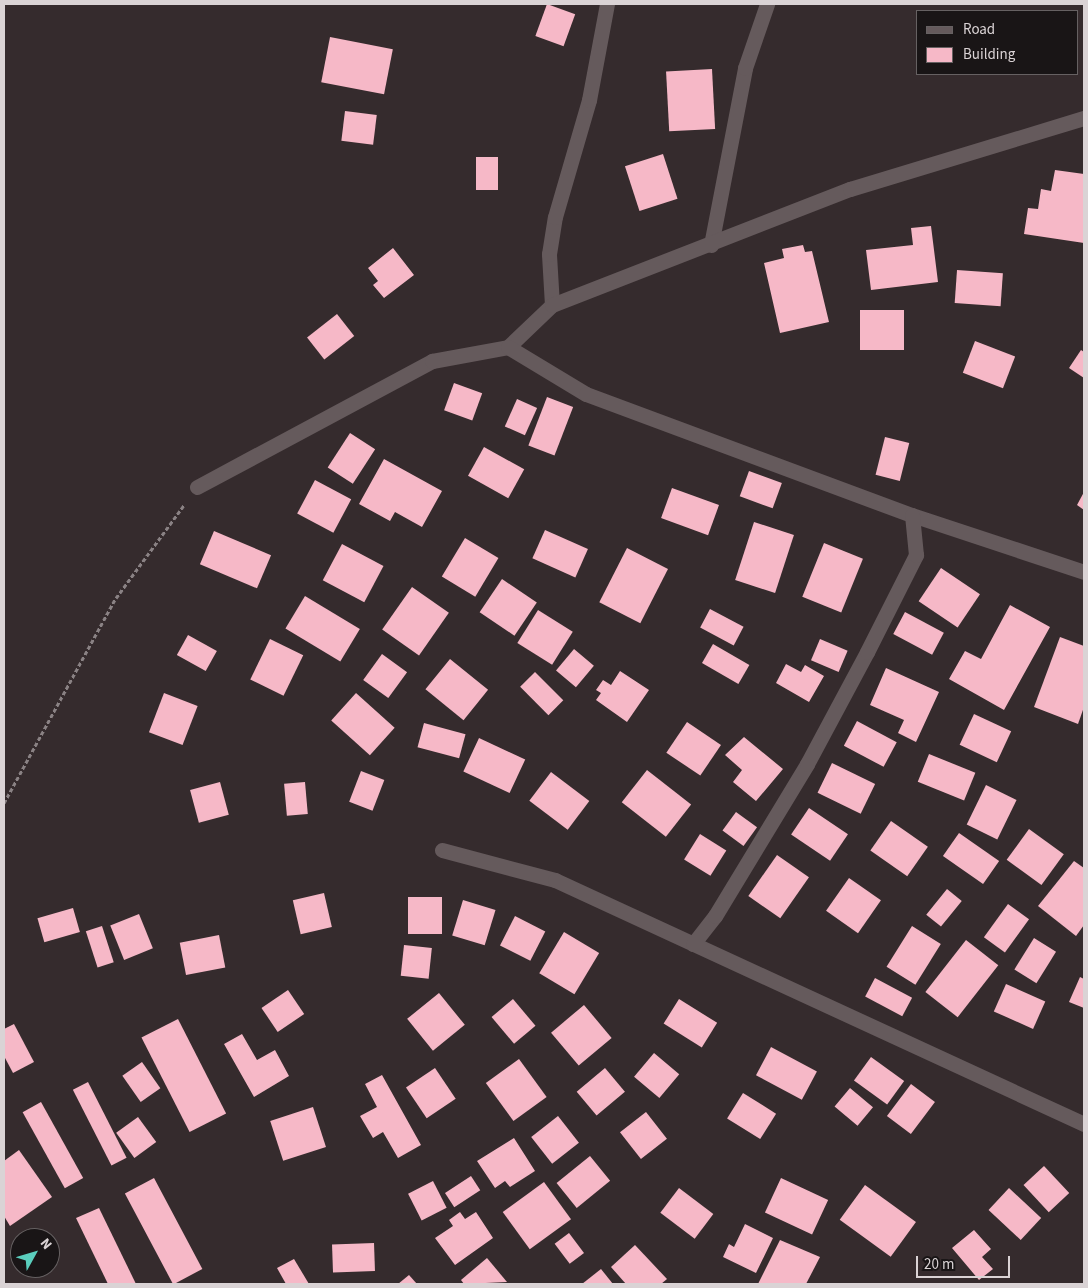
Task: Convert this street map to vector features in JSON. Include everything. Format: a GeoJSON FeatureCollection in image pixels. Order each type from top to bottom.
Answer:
{"type":"FeatureCollection","features":[{"type":"Feature","properties":{"kind":"street"},"geometry":{"type":"LineString","coordinates":[[552,306],[549,254],[555,217],[589,100],[607,4]]}},
{"type":"Feature","properties":{"kind":"street"},"geometry":{"type":"LineString","coordinates":[[711,245],[745,68],[767,4]]}},
{"type":"Feature","properties":{"kind":"street"},"geometry":{"type":"LineString","coordinates":[[197,487],[432,361],[508,347],[552,306],[850,189],[1084,118]]}},
{"type":"Feature","properties":{"kind":"street"},"geometry":{"type":"LineString","coordinates":[[508,347],[586,394],[912,515],[1084,572]]}},
{"type":"Feature","properties":{"kind":"street"},"geometry":{"type":"LineString","coordinates":[[694,944],[715,916],[807,764],[867,652],[916,555],[912,515]]}},
{"type":"Feature","properties":{"kind":"street"},"geometry":{"type":"LineString","coordinates":[[442,850],[555,880],[1084,1124]]}},
{"type":"Feature","properties":{"kind":"path"},"geometry":{"type":"LineString","coordinates":[[4,803],[116,598],[197,487]]}},
{"type":"Feature","properties":{"kind":"building"},"geometry":{"type":"Polygon","coordinates":[[[547,4],[575,14],[564,46],[535,36],[547,4]]]}},
{"type":"Feature","properties":{"kind":"building"},"geometry":{"type":"Polygon","coordinates":[[[330,37],[393,49],[384,94],[321,82],[330,37]]]}},
{"type":"Feature","properties":{"kind":"building"},"geometry":{"type":"Polygon","coordinates":[[[712,69],[715,129],[669,131],[666,71],[712,69]]]}},
{"type":"Feature","properties":{"kind":"building"},"geometry":{"type":"Polygon","coordinates":[[[345,111],[377,115],[373,145],[341,141],[345,111]]]}},
{"type":"Feature","properties":{"kind":"building"},"geometry":{"type":"Polygon","coordinates":[[[663,154],[678,199],[639,211],[625,166],[663,154]]]}},
{"type":"Feature","properties":{"kind":"building"},"geometry":{"type":"Polygon","coordinates":[[[476,157],[498,157],[498,190],[476,190],[476,157]]]}},
{"type":"Feature","properties":{"kind":"building"},"geometry":{"type":"Polygon","coordinates":[[[1055,170],[1084,174],[1084,243],[1024,234],[1028,208],[1038,209],[1041,189],[1051,191],[1055,170]]]}},
{"type":"Feature","properties":{"kind":"building"},"geometry":{"type":"Polygon","coordinates":[[[931,226],[938,282],[871,290],[866,250],[913,245],[911,228],[931,226]]]}},
{"type":"Feature","properties":{"kind":"building"},"geometry":{"type":"Polygon","coordinates":[[[803,245],[805,252],[812,251],[829,322],[780,333],[764,263],[784,258],[782,249],[803,245]]]}},
{"type":"Feature","properties":{"kind":"building"},"geometry":{"type":"Polygon","coordinates":[[[393,248],[414,275],[384,298],[373,285],[378,281],[368,268],[393,248]]]}},
{"type":"Feature","properties":{"kind":"building"},"geometry":{"type":"Polygon","coordinates":[[[957,270],[1003,273],[1001,306],[955,303],[957,270]]]}},
{"type":"Feature","properties":{"kind":"building"},"geometry":{"type":"Polygon","coordinates":[[[860,310],[904,310],[904,350],[860,350],[860,310]]]}},
{"type":"Feature","properties":{"kind":"building"},"geometry":{"type":"Polygon","coordinates":[[[337,314],[354,336],[324,359],[307,337],[337,314]]]}},
{"type":"Feature","properties":{"kind":"building"},"geometry":{"type":"Polygon","coordinates":[[[975,341],[1015,356],[1003,388],[963,373],[975,341]]]}},
{"type":"Feature","properties":{"kind":"building"},"geometry":{"type":"Polygon","coordinates":[[[1081,350],[1084,352],[1084,378],[1069,368],[1081,350]]]}},
{"type":"Feature","properties":{"kind":"building"},"geometry":{"type":"Polygon","coordinates":[[[454,383],[482,393],[472,421],[444,410],[454,383]]]}},
{"type":"Feature","properties":{"kind":"building"},"geometry":{"type":"Polygon","coordinates":[[[547,397],[573,407],[555,456],[528,446],[547,397]]]}},
{"type":"Feature","properties":{"kind":"building"},"geometry":{"type":"Polygon","coordinates":[[[517,399],[537,408],[525,435],[505,426],[517,399]]]}},
{"type":"Feature","properties":{"kind":"building"},"geometry":{"type":"Polygon","coordinates":[[[350,433],[375,449],[353,484],[328,467],[350,433]]]}},
{"type":"Feature","properties":{"kind":"building"},"geometry":{"type":"Polygon","coordinates":[[[885,437],[909,443],[900,481],[876,475],[885,437]]]}},
{"type":"Feature","properties":{"kind":"building"},"geometry":{"type":"Polygon","coordinates":[[[484,447],[524,469],[508,498],[468,476],[484,447]]]}},
{"type":"Feature","properties":{"kind":"building"},"geometry":{"type":"Polygon","coordinates":[[[384,459],[442,491],[422,527],[395,512],[390,521],[359,504],[384,459]]]}},
{"type":"Feature","properties":{"kind":"building"},"geometry":{"type":"Polygon","coordinates":[[[749,471],[782,483],[773,508],[740,496],[749,471]]]}},
{"type":"Feature","properties":{"kind":"building"},"geometry":{"type":"Polygon","coordinates":[[[315,480],[351,499],[333,533],[297,514],[315,480]]]}},
{"type":"Feature","properties":{"kind":"building"},"geometry":{"type":"Polygon","coordinates":[[[672,488],[719,505],[708,535],[661,518],[672,488]]]}},
{"type":"Feature","properties":{"kind":"building"},"geometry":{"type":"Polygon","coordinates":[[[1084,492],[1084,510],[1077,505],[1084,492]]]}},
{"type":"Feature","properties":{"kind":"building"},"geometry":{"type":"Polygon","coordinates":[[[754,522],[794,535],[775,593],[735,580],[754,522]]]}},
{"type":"Feature","properties":{"kind":"building"},"geometry":{"type":"Polygon","coordinates":[[[545,530],[588,549],[575,577],[532,558],[545,530]]]}},
{"type":"Feature","properties":{"kind":"building"},"geometry":{"type":"Polygon","coordinates":[[[214,531],[271,555],[257,588],[200,564],[214,531]]]}},
{"type":"Feature","properties":{"kind":"building"},"geometry":{"type":"Polygon","coordinates":[[[465,538],[498,558],[475,597],[442,577],[465,538]]]}},
{"type":"Feature","properties":{"kind":"building"},"geometry":{"type":"Polygon","coordinates":[[[824,543],[863,559],[841,613],[802,597],[824,543]]]}},
{"type":"Feature","properties":{"kind":"building"},"geometry":{"type":"Polygon","coordinates":[[[342,544],[383,566],[364,602],[323,580],[342,544]]]}},
{"type":"Feature","properties":{"kind":"building"},"geometry":{"type":"Polygon","coordinates":[[[627,548],[668,569],[640,623],[599,602],[627,548]]]}},
{"type":"Feature","properties":{"kind":"building"},"geometry":{"type":"Polygon","coordinates":[[[941,568],[980,594],[958,627],[919,601],[941,568]]]}},
{"type":"Feature","properties":{"kind":"building"},"geometry":{"type":"Polygon","coordinates":[[[502,579],[537,602],[514,636],[480,612],[502,579]]]}},
{"type":"Feature","properties":{"kind":"building"},"geometry":{"type":"Polygon","coordinates":[[[412,587],[449,613],[419,655],[382,630],[412,587]]]}},
{"type":"Feature","properties":{"kind":"building"},"geometry":{"type":"Polygon","coordinates":[[[305,596],[360,629],[340,662],[285,629],[305,596]]]}},
{"type":"Feature","properties":{"kind":"building"},"geometry":{"type":"Polygon","coordinates":[[[1010,605],[1050,627],[1004,710],[949,679],[965,651],[981,659],[1010,605]]]}},
{"type":"Feature","properties":{"kind":"building"},"geometry":{"type":"Polygon","coordinates":[[[710,609],[744,627],[734,645],[700,628],[710,609]]]}},
{"type":"Feature","properties":{"kind":"building"},"geometry":{"type":"Polygon","coordinates":[[[538,610],[573,632],[552,665],[517,643],[538,610]]]}},
{"type":"Feature","properties":{"kind":"building"},"geometry":{"type":"Polygon","coordinates":[[[905,612],[944,633],[932,655],[893,634],[905,612]]]}},
{"type":"Feature","properties":{"kind":"building"},"geometry":{"type":"Polygon","coordinates":[[[188,635],[217,651],[206,671],[177,655],[188,635]]]}},
{"type":"Feature","properties":{"kind":"building"},"geometry":{"type":"Polygon","coordinates":[[[1060,637],[1084,646],[1084,707],[1078,724],[1034,707],[1060,637]]]}},
{"type":"Feature","properties":{"kind":"building"},"geometry":{"type":"Polygon","coordinates":[[[270,639],[303,655],[284,696],[250,679],[270,639]]]}},
{"type":"Feature","properties":{"kind":"building"},"geometry":{"type":"Polygon","coordinates":[[[820,639],[848,651],[839,672],[811,660],[820,639]]]}},
{"type":"Feature","properties":{"kind":"building"},"geometry":{"type":"Polygon","coordinates":[[[713,644],[749,665],[738,684],[702,663],[713,644]]]}},
{"type":"Feature","properties":{"kind":"building"},"geometry":{"type":"Polygon","coordinates":[[[574,649],[594,666],[576,687],[556,670],[574,649]]]}},
{"type":"Feature","properties":{"kind":"building"},"geometry":{"type":"Polygon","coordinates":[[[382,654],[407,672],[388,698],[363,680],[382,654]]]}},
{"type":"Feature","properties":{"kind":"building"},"geometry":{"type":"Polygon","coordinates":[[[450,659],[488,690],[464,720],[425,689],[450,659]]]}},
{"type":"Feature","properties":{"kind":"building"},"geometry":{"type":"Polygon","coordinates":[[[786,664],[801,672],[805,665],[824,676],[809,702],[776,683],[786,664]]]}},
{"type":"Feature","properties":{"kind":"building"},"geometry":{"type":"Polygon","coordinates":[[[886,668],[939,692],[916,742],[898,733],[904,720],[870,705],[886,668]]]}},
{"type":"Feature","properties":{"kind":"building"},"geometry":{"type":"Polygon","coordinates":[[[620,671],[649,690],[627,722],[596,700],[601,693],[596,690],[603,680],[611,685],[620,671]]]}},
{"type":"Feature","properties":{"kind":"building"},"geometry":{"type":"Polygon","coordinates":[[[535,672],[563,700],[548,715],[520,687],[535,672]]]}},
{"type":"Feature","properties":{"kind":"building"},"geometry":{"type":"Polygon","coordinates":[[[164,693],[198,706],[183,745],[149,732],[164,693]]]}},
{"type":"Feature","properties":{"kind":"building"},"geometry":{"type":"Polygon","coordinates":[[[356,693],[395,728],[370,755],[331,720],[356,693]]]}},
{"type":"Feature","properties":{"kind":"building"},"geometry":{"type":"Polygon","coordinates":[[[974,714],[1011,731],[997,762],[960,745],[974,714]]]}},
{"type":"Feature","properties":{"kind":"building"},"geometry":{"type":"Polygon","coordinates":[[[857,721],[897,742],[884,767],[844,746],[857,721]]]}},
{"type":"Feature","properties":{"kind":"building"},"geometry":{"type":"Polygon","coordinates":[[[687,722],[721,745],[700,776],[666,753],[687,722]]]}},
{"type":"Feature","properties":{"kind":"building"},"geometry":{"type":"Polygon","coordinates":[[[424,723],[466,734],[459,758],[418,747],[424,723]]]}},
{"type":"Feature","properties":{"kind":"building"},"geometry":{"type":"Polygon","coordinates":[[[744,737],[783,769],[756,801],[733,782],[742,770],[725,755],[744,737]]]}},
{"type":"Feature","properties":{"kind":"building"},"geometry":{"type":"Polygon","coordinates":[[[479,738],[525,760],[510,793],[463,772],[479,738]]]}},
{"type":"Feature","properties":{"kind":"building"},"geometry":{"type":"Polygon","coordinates":[[[929,754],[975,773],[964,801],[918,782],[929,754]]]}},
{"type":"Feature","properties":{"kind":"building"},"geometry":{"type":"Polygon","coordinates":[[[832,763],[875,784],[861,814],[818,793],[832,763]]]}},
{"type":"Feature","properties":{"kind":"building"},"geometry":{"type":"Polygon","coordinates":[[[647,770],[691,804],[666,837],[622,802],[647,770]]]}},
{"type":"Feature","properties":{"kind":"building"},"geometry":{"type":"Polygon","coordinates":[[[361,771],[384,780],[373,811],[349,802],[361,771]]]}},
{"type":"Feature","properties":{"kind":"building"},"geometry":{"type":"Polygon","coordinates":[[[551,772],[589,801],[568,830],[529,801],[551,772]]]}},
{"type":"Feature","properties":{"kind":"building"},"geometry":{"type":"Polygon","coordinates":[[[220,782],[229,815],[199,823],[190,790],[220,782]]]}},
{"type":"Feature","properties":{"kind":"building"},"geometry":{"type":"Polygon","coordinates":[[[305,782],[308,814],[287,816],[284,784],[305,782]]]}},
{"type":"Feature","properties":{"kind":"building"},"geometry":{"type":"Polygon","coordinates":[[[986,785],[1017,800],[997,839],[967,825],[986,785]]]}},
{"type":"Feature","properties":{"kind":"building"},"geometry":{"type":"Polygon","coordinates":[[[809,808],[848,834],[830,861],[791,835],[809,808]]]}},
{"type":"Feature","properties":{"kind":"building"},"geometry":{"type":"Polygon","coordinates":[[[736,812],[757,827],[744,846],[722,831],[736,812]]]}},
{"type":"Feature","properties":{"kind":"building"},"geometry":{"type":"Polygon","coordinates":[[[891,821],[928,847],[907,876],[870,850],[891,821]]]}},
{"type":"Feature","properties":{"kind":"building"},"geometry":{"type":"Polygon","coordinates":[[[1029,829],[1064,854],[1041,885],[1007,860],[1029,829]]]}},
{"type":"Feature","properties":{"kind":"building"},"geometry":{"type":"Polygon","coordinates":[[[959,833],[999,861],[983,884],[943,856],[959,833]]]}},
{"type":"Feature","properties":{"kind":"building"},"geometry":{"type":"Polygon","coordinates":[[[700,834],[726,850],[710,876],[684,859],[700,834]]]}},
{"type":"Feature","properties":{"kind":"building"},"geometry":{"type":"Polygon","coordinates":[[[777,855],[809,877],[780,918],[748,896],[777,855]]]}},
{"type":"Feature","properties":{"kind":"building"},"geometry":{"type":"Polygon","coordinates":[[[1074,861],[1084,868],[1084,925],[1076,936],[1038,906],[1074,861]]]}},
{"type":"Feature","properties":{"kind":"building"},"geometry":{"type":"Polygon","coordinates":[[[849,878],[881,900],[858,933],[826,911],[849,878]]]}},
{"type":"Feature","properties":{"kind":"building"},"geometry":{"type":"Polygon","coordinates":[[[947,889],[962,901],[941,927],[926,915],[947,889]]]}},
{"type":"Feature","properties":{"kind":"building"},"geometry":{"type":"Polygon","coordinates":[[[324,893],[332,927],[301,934],[293,900],[324,893]]]}},
{"type":"Feature","properties":{"kind":"building"},"geometry":{"type":"Polygon","coordinates":[[[408,897],[442,897],[442,934],[408,934],[408,897]]]}},
{"type":"Feature","properties":{"kind":"building"},"geometry":{"type":"Polygon","coordinates":[[[463,900],[496,910],[485,945],[452,935],[463,900]]]}},
{"type":"Feature","properties":{"kind":"building"},"geometry":{"type":"Polygon","coordinates":[[[1008,904],[1029,919],[1005,952],[984,937],[1008,904]]]}},
{"type":"Feature","properties":{"kind":"building"},"geometry":{"type":"Polygon","coordinates":[[[73,908],[80,932],[44,942],[37,918],[73,908]]]}},
{"type":"Feature","properties":{"kind":"building"},"geometry":{"type":"Polygon","coordinates":[[[139,914],[153,948],[124,960],[110,926],[139,914]]]}},
{"type":"Feature","properties":{"kind":"building"},"geometry":{"type":"Polygon","coordinates":[[[515,916],[545,931],[530,961],[500,945],[515,916]]]}},
{"type":"Feature","properties":{"kind":"building"},"geometry":{"type":"Polygon","coordinates":[[[102,926],[114,962],[98,967],[86,931],[102,926]]]}},
{"type":"Feature","properties":{"kind":"building"},"geometry":{"type":"Polygon","coordinates":[[[912,926],[941,944],[915,985],[887,967],[912,926]]]}},
{"type":"Feature","properties":{"kind":"building"},"geometry":{"type":"Polygon","coordinates":[[[564,932],[599,953],[574,994],[539,973],[564,932]]]}},
{"type":"Feature","properties":{"kind":"building"},"geometry":{"type":"Polygon","coordinates":[[[219,935],[225,967],[186,975],[180,943],[219,935]]]}},
{"type":"Feature","properties":{"kind":"building"},"geometry":{"type":"Polygon","coordinates":[[[1034,938],[1056,952],[1036,983],[1014,969],[1034,938]]]}},
{"type":"Feature","properties":{"kind":"building"},"geometry":{"type":"Polygon","coordinates":[[[966,940],[998,965],[958,1017],[925,992],[966,940]]]}},
{"type":"Feature","properties":{"kind":"building"},"geometry":{"type":"Polygon","coordinates":[[[404,945],[432,948],[429,979],[401,976],[404,945]]]}},
{"type":"Feature","properties":{"kind":"building"},"geometry":{"type":"Polygon","coordinates":[[[1080,977],[1084,979],[1084,1008],[1069,1002],[1080,977]]]}},
{"type":"Feature","properties":{"kind":"building"},"geometry":{"type":"Polygon","coordinates":[[[875,978],[912,998],[902,1016],[865,997],[875,978]]]}},
{"type":"Feature","properties":{"kind":"building"},"geometry":{"type":"Polygon","coordinates":[[[1006,984],[1045,1001],[1033,1029],[994,1011],[1006,984]]]}},
{"type":"Feature","properties":{"kind":"building"},"geometry":{"type":"Polygon","coordinates":[[[288,990],[304,1014],[278,1032],[261,1008],[288,990]]]}},
{"type":"Feature","properties":{"kind":"building"},"geometry":{"type":"Polygon","coordinates":[[[439,993],[465,1025],[433,1051],[407,1019],[439,993]]]}},
{"type":"Feature","properties":{"kind":"building"},"geometry":{"type":"Polygon","coordinates":[[[513,999],[535,1026],[514,1044],[492,1017],[513,999]]]}},
{"type":"Feature","properties":{"kind":"building"},"geometry":{"type":"Polygon","coordinates":[[[679,999],[717,1023],[702,1047],[664,1024],[679,999]]]}},
{"type":"Feature","properties":{"kind":"building"},"geometry":{"type":"Polygon","coordinates":[[[584,1005],[612,1038],[579,1066],[551,1033],[584,1005]]]}},
{"type":"Feature","properties":{"kind":"building"},"geometry":{"type":"Polygon","coordinates":[[[178,1019],[226,1113],[190,1132],[141,1038],[178,1019]]]}},
{"type":"Feature","properties":{"kind":"building"},"geometry":{"type":"Polygon","coordinates":[[[14,1024],[34,1062],[13,1073],[4,1056],[4,1029],[14,1024]]]}},
{"type":"Feature","properties":{"kind":"building"},"geometry":{"type":"Polygon","coordinates":[[[242,1034],[257,1060],[275,1050],[289,1076],[254,1097],[224,1044],[242,1034]]]}},
{"type":"Feature","properties":{"kind":"building"},"geometry":{"type":"Polygon","coordinates":[[[771,1047],[817,1071],[802,1100],[756,1075],[771,1047]]]}},
{"type":"Feature","properties":{"kind":"building"},"geometry":{"type":"Polygon","coordinates":[[[654,1053],[679,1074],[659,1098],[634,1077],[654,1053]]]}},
{"type":"Feature","properties":{"kind":"building"},"geometry":{"type":"Polygon","coordinates":[[[871,1057],[904,1081],[887,1105],[854,1080],[871,1057]]]}},
{"type":"Feature","properties":{"kind":"building"},"geometry":{"type":"Polygon","coordinates":[[[519,1059],[547,1097],[513,1121],[486,1083],[519,1059]]]}},
{"type":"Feature","properties":{"kind":"building"},"geometry":{"type":"Polygon","coordinates":[[[142,1062],[160,1088],[141,1102],[122,1076],[142,1062]]]}},
{"type":"Feature","properties":{"kind":"building"},"geometry":{"type":"Polygon","coordinates":[[[435,1068],[456,1099],[427,1118],[406,1088],[435,1068]]]}},
{"type":"Feature","properties":{"kind":"building"},"geometry":{"type":"Polygon","coordinates":[[[605,1068],[625,1092],[597,1116],[577,1092],[605,1068]]]}},
{"type":"Feature","properties":{"kind":"building"},"geometry":{"type":"Polygon","coordinates":[[[382,1075],[421,1145],[398,1158],[383,1132],[373,1138],[360,1116],[377,1107],[365,1084],[382,1075]]]}},
{"type":"Feature","properties":{"kind":"building"},"geometry":{"type":"Polygon","coordinates":[[[88,1082],[127,1158],[111,1165],[73,1090],[88,1082]]]}},
{"type":"Feature","properties":{"kind":"building"},"geometry":{"type":"Polygon","coordinates":[[[911,1084],[935,1102],[911,1134],[887,1116],[911,1084]]]}},
{"type":"Feature","properties":{"kind":"building"},"geometry":{"type":"Polygon","coordinates":[[[850,1088],[873,1107],[858,1126],[835,1106],[850,1088]]]}},
{"type":"Feature","properties":{"kind":"building"},"geometry":{"type":"Polygon","coordinates":[[[743,1093],[776,1114],[760,1139],[727,1118],[743,1093]]]}},
{"type":"Feature","properties":{"kind":"building"},"geometry":{"type":"Polygon","coordinates":[[[41,1102],[83,1178],[65,1188],[23,1112],[41,1102]]]}},
{"type":"Feature","properties":{"kind":"building"},"geometry":{"type":"Polygon","coordinates":[[[313,1107],[326,1147],[283,1161],[270,1121],[313,1107]]]}},
{"type":"Feature","properties":{"kind":"building"},"geometry":{"type":"Polygon","coordinates":[[[646,1112],[667,1139],[641,1159],[620,1132],[646,1112]]]}},
{"type":"Feature","properties":{"kind":"building"},"geometry":{"type":"Polygon","coordinates":[[[558,1116],[579,1143],[552,1164],[531,1137],[558,1116]]]}},
{"type":"Feature","properties":{"kind":"building"},"geometry":{"type":"Polygon","coordinates":[[[138,1117],[156,1142],[134,1158],[116,1133],[138,1117]]]}},
{"type":"Feature","properties":{"kind":"building"},"geometry":{"type":"Polygon","coordinates":[[[514,1138],[535,1171],[510,1187],[505,1181],[495,1188],[477,1161],[514,1138]]]}},
{"type":"Feature","properties":{"kind":"building"},"geometry":{"type":"Polygon","coordinates":[[[19,1150],[52,1197],[10,1226],[4,1216],[4,1161],[19,1150]]]}},
{"type":"Feature","properties":{"kind":"building"},"geometry":{"type":"Polygon","coordinates":[[[590,1156],[610,1181],[577,1208],[557,1183],[590,1156]]]}},
{"type":"Feature","properties":{"kind":"building"},"geometry":{"type":"Polygon","coordinates":[[[1044,1166],[1069,1193],[1049,1212],[1024,1185],[1044,1166]]]}},
{"type":"Feature","properties":{"kind":"building"},"geometry":{"type":"Polygon","coordinates":[[[471,1176],[480,1190],[454,1207],[445,1193],[471,1176]]]}},
{"type":"Feature","properties":{"kind":"building"},"geometry":{"type":"Polygon","coordinates":[[[154,1178],[202,1269],[173,1284],[125,1193],[154,1178]]]}},
{"type":"Feature","properties":{"kind":"building"},"geometry":{"type":"Polygon","coordinates":[[[781,1178],[828,1200],[812,1234],[765,1212],[781,1178]]]}},
{"type":"Feature","properties":{"kind":"building"},"geometry":{"type":"Polygon","coordinates":[[[433,1181],[447,1208],[422,1220],[408,1194],[433,1181]]]}},
{"type":"Feature","properties":{"kind":"building"},"geometry":{"type":"Polygon","coordinates":[[[544,1182],[571,1219],[530,1249],[503,1212],[544,1182]]]}},
{"type":"Feature","properties":{"kind":"building"},"geometry":{"type":"Polygon","coordinates":[[[865,1185],[916,1222],[891,1257],[840,1220],[865,1185]]]}},
{"type":"Feature","properties":{"kind":"building"},"geometry":{"type":"Polygon","coordinates":[[[679,1188],[713,1214],[695,1239],[660,1213],[679,1188]]]}},
{"type":"Feature","properties":{"kind":"building"},"geometry":{"type":"Polygon","coordinates":[[[1009,1188],[1041,1218],[1021,1240],[989,1210],[1009,1188]]]}},
{"type":"Feature","properties":{"kind":"building"},"geometry":{"type":"Polygon","coordinates":[[[99,1208],[136,1284],[108,1284],[76,1218],[99,1208]]]}},
{"type":"Feature","properties":{"kind":"building"},"geometry":{"type":"Polygon","coordinates":[[[460,1212],[465,1219],[476,1212],[493,1238],[455,1265],[435,1238],[453,1226],[449,1220],[460,1212]]]}},
{"type":"Feature","properties":{"kind":"building"},"geometry":{"type":"Polygon","coordinates":[[[745,1224],[773,1238],[756,1273],[723,1257],[729,1244],[734,1247],[745,1224]]]}},
{"type":"Feature","properties":{"kind":"building"},"geometry":{"type":"Polygon","coordinates":[[[974,1230],[991,1249],[982,1257],[993,1269],[979,1280],[952,1248],[974,1230]]]}},
{"type":"Feature","properties":{"kind":"building"},"geometry":{"type":"Polygon","coordinates":[[[569,1233],[584,1253],[570,1264],[555,1244],[569,1233]]]}},
{"type":"Feature","properties":{"kind":"building"},"geometry":{"type":"Polygon","coordinates":[[[780,1240],[820,1257],[806,1284],[758,1284],[780,1240]]]}},
{"type":"Feature","properties":{"kind":"building"},"geometry":{"type":"Polygon","coordinates":[[[374,1243],[375,1271],[333,1272],[332,1244],[374,1243]]]}},
{"type":"Feature","properties":{"kind":"building"},"geometry":{"type":"Polygon","coordinates":[[[635,1245],[667,1279],[661,1284],[626,1284],[611,1267],[635,1245]]]}},
{"type":"Feature","properties":{"kind":"building"},"geometry":{"type":"Polygon","coordinates":[[[487,1258],[507,1282],[464,1284],[461,1280],[487,1258]]]}},
{"type":"Feature","properties":{"kind":"building"},"geometry":{"type":"Polygon","coordinates":[[[294,1259],[309,1284],[286,1284],[277,1268],[294,1259]]]}},
{"type":"Feature","properties":{"kind":"building"},"geometry":{"type":"Polygon","coordinates":[[[601,1269],[613,1284],[582,1284],[601,1269]]]}},
{"type":"Feature","properties":{"kind":"building"},"geometry":{"type":"Polygon","coordinates":[[[409,1275],[417,1284],[398,1284],[409,1275]]]}}]}
